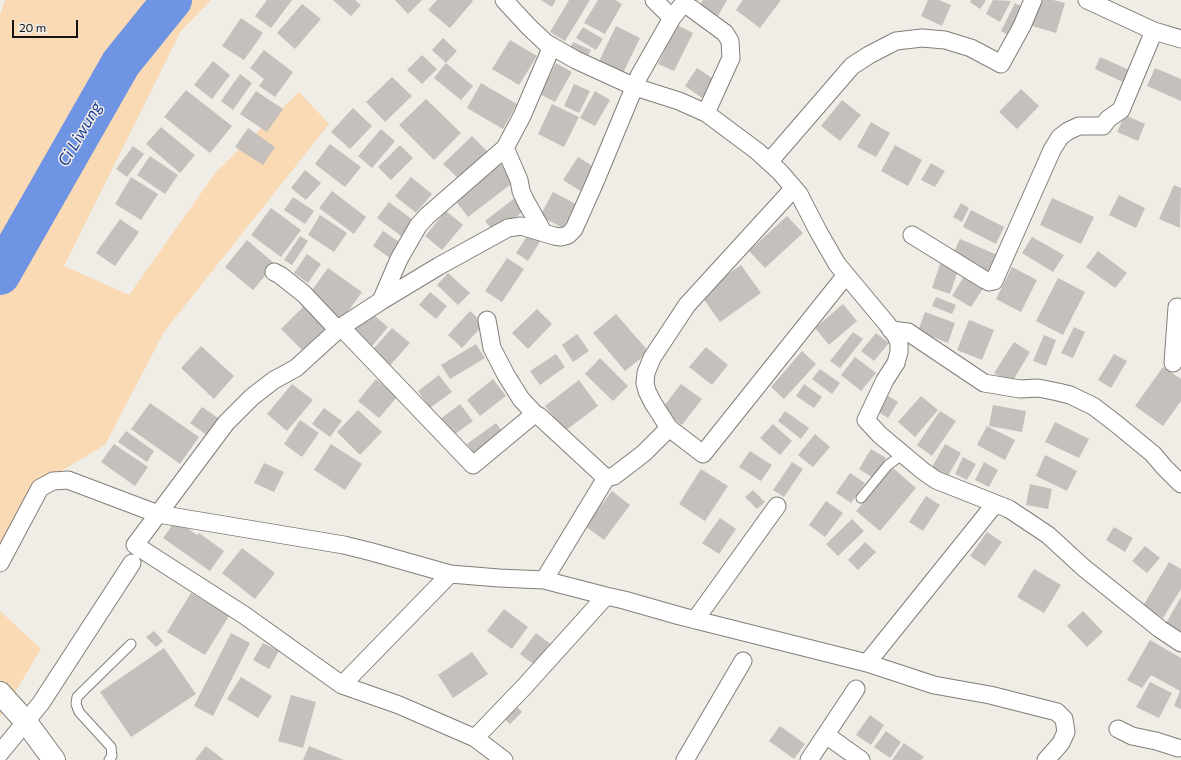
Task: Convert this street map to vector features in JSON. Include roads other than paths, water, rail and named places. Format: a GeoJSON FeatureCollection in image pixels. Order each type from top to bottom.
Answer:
{"type":"FeatureCollection","features":[{"type":"Feature","properties":{"kind":"main road"},"geometry":{"type":"LineString","coordinates":[[0,693],[26,722],[54,760]]}},
{"type":"Feature","properties":{"kind":"street"},"geometry":{"type":"LineString","coordinates":[[504,0],[529,27],[552,46],[576,60],[635,87],[680,101],[706,113],[757,151],[780,172],[799,194],[837,264],[896,336],[899,343],[899,352],[896,363],[885,380],[866,420],[880,435],[936,480],[1009,509],[1048,535],[1089,573],[1160,629],[1181,643]]}},
{"type":"Feature","properties":{"kind":"street"},"geometry":{"type":"LineString","coordinates":[[654,0],[672,18]]}},
{"type":"Feature","properties":{"kind":"street"},"geometry":{"type":"LineString","coordinates":[[768,162],[852,66],[869,55],[896,41],[922,38],[946,40],[971,48],[1001,64],[1022,26],[1033,0]]}},
{"type":"Feature","properties":{"kind":"street"},"geometry":{"type":"LineString","coordinates":[[1087,0],[1154,31],[1180,35]]}},
{"type":"Feature","properties":{"kind":"street"},"geometry":{"type":"LineString","coordinates":[[504,760],[475,738],[399,705],[342,685],[227,603],[135,545],[226,423],[252,397],[274,380],[296,368],[339,328],[439,266],[508,228],[521,226],[554,236],[561,237],[568,235],[574,229],[646,62],[672,18],[685,1],[725,33],[730,41],[731,58],[706,113]]}},
{"type":"Feature","properties":{"kind":"street"},"geometry":{"type":"LineString","coordinates":[[912,236],[985,280],[989,282],[994,281],[1052,150],[1060,137],[1068,131],[1080,126],[1103,126],[1108,119],[1121,110],[1154,31]]}},
{"type":"Feature","properties":{"kind":"street"},"geometry":{"type":"LineString","coordinates":[[381,301],[398,259],[418,226],[427,216],[505,148],[522,116],[552,46]]}},
{"type":"Feature","properties":{"kind":"street"},"geometry":{"type":"LineString","coordinates":[[505,148],[519,180],[521,191],[525,200],[543,232]]}},
{"type":"Feature","properties":{"kind":"street"},"geometry":{"type":"LineString","coordinates":[[794,188],[687,305],[652,358],[646,373],[645,382],[647,391],[669,428],[703,454],[846,275]]}},
{"type":"Feature","properties":{"kind":"street"},"geometry":{"type":"LineString","coordinates":[[274,272],[304,294],[473,465],[535,414]]}},
{"type":"Feature","properties":{"kind":"street"},"geometry":{"type":"LineString","coordinates":[[1173,363],[1177,307],[1181,308]]}},
{"type":"Feature","properties":{"kind":"street"},"geometry":{"type":"LineString","coordinates":[[487,320],[492,348],[521,399],[535,414],[606,478]]}},
{"type":"Feature","properties":{"kind":"street"},"geometry":{"type":"LineString","coordinates":[[891,330],[908,332],[984,383],[1020,389],[1038,388],[1058,392],[1070,395],[1093,406],[1154,454],[1164,468],[1181,484]]}},
{"type":"Feature","properties":{"kind":"street"},"geometry":{"type":"LineString","coordinates":[[544,580],[606,478],[621,472],[644,453],[669,428]]}},
{"type":"Feature","properties":{"kind":"street"},"geometry":{"type":"LineString","coordinates":[[0,562],[40,488],[53,481],[68,480],[158,514],[344,545],[450,574],[544,580],[867,663],[934,685],[990,695],[1056,712],[1064,719],[1066,732],[1061,743],[1046,760]]}},
{"type":"Feature","properties":{"kind":"street"},"geometry":{"type":"LineString","coordinates":[[867,663],[995,504]]}},
{"type":"Feature","properties":{"kind":"street"},"geometry":{"type":"LineString","coordinates":[[696,620],[777,506]]}},
{"type":"Feature","properties":{"kind":"street"},"geometry":{"type":"LineString","coordinates":[[0,753],[26,722],[59,676],[132,562]]}},
{"type":"Feature","properties":{"kind":"street"},"geometry":{"type":"LineString","coordinates":[[342,685],[450,574]]}},
{"type":"Feature","properties":{"kind":"street"},"geometry":{"type":"LineString","coordinates":[[475,738],[524,687],[606,596]]}},
{"type":"Feature","properties":{"kind":"street"},"geometry":{"type":"LineString","coordinates":[[685,760],[743,661]]}},
{"type":"Feature","properties":{"kind":"street"},"geometry":{"type":"LineString","coordinates":[[809,760],[856,689]]}},
{"type":"Feature","properties":{"kind":"street"},"geometry":{"type":"LineString","coordinates":[[1118,728],[1132,736],[1156,741],[1179,751]]}},
{"type":"Feature","properties":{"kind":"street"},"geometry":{"type":"LineString","coordinates":[[826,735],[861,760]]}},
{"type":"Feature","properties":{"kind":"lane"},"geometry":{"type":"LineString","coordinates":[[861,498],[883,470],[903,454]]}},
{"type":"Feature","properties":{"kind":"lane"},"geometry":{"type":"LineString","coordinates":[[110,760],[112,756],[111,747],[79,712],[76,704],[77,697],[130,644]]}},
{"type":"Feature","properties":{"kind":"waterway","name":"Ci Liwung"},"geometry":{"type":"LineString","coordinates":[[0,275],[121,63],[172,0]]}}]}
